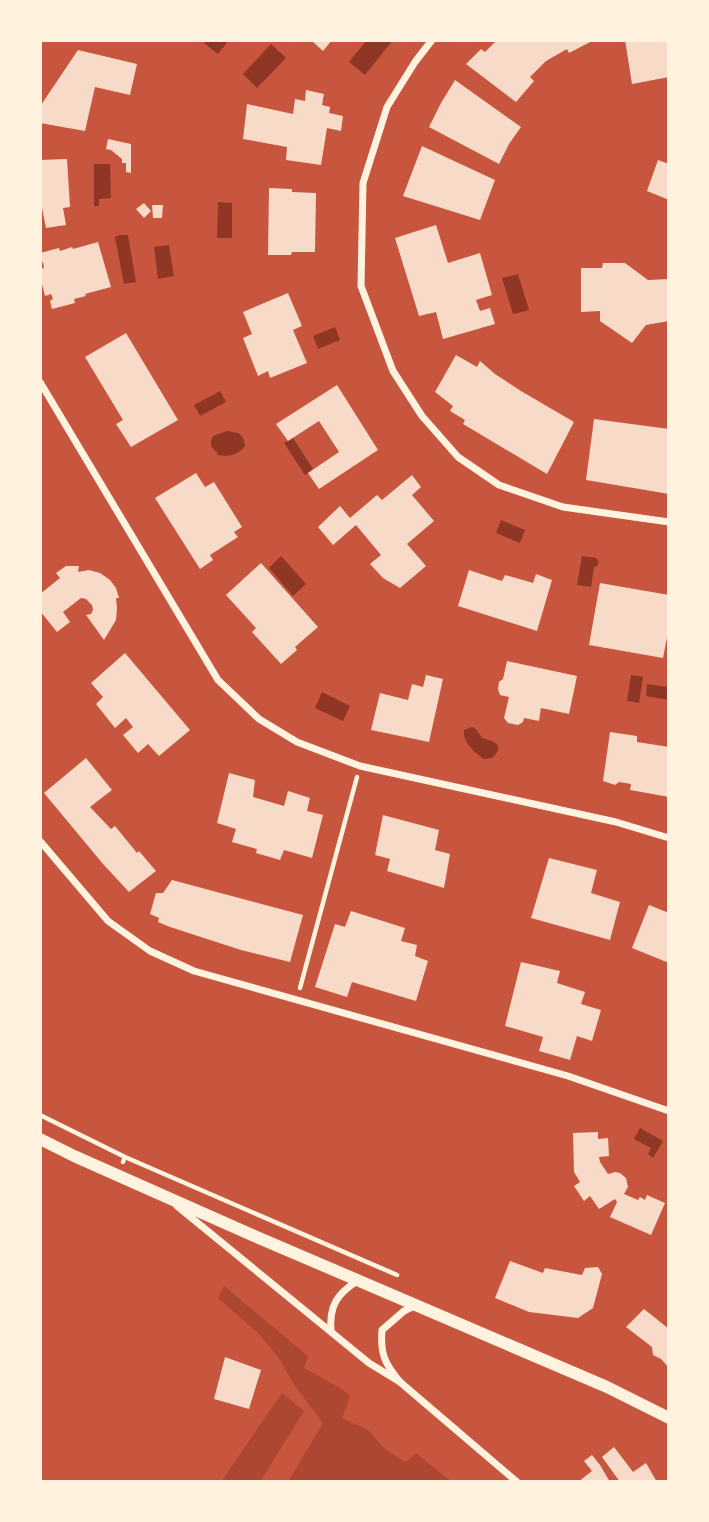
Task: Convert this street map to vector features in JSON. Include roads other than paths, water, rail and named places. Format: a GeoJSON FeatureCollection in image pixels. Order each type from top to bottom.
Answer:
{"type":"FeatureCollection","features":[{"type":"Feature","properties":{"kind":"street"},"geometry":{"type":"LineString","coordinates":[[432,40],[387,107],[363,183],[362,286],[393,371],[422,416],[458,457],[499,485],[562,508],[669,522]]}},
{"type":"Feature","properties":{"kind":"street"},"geometry":{"type":"LineString","coordinates":[[40,382],[218,680],[259,719],[297,742],[360,766],[616,822],[669,838]]}},
{"type":"Feature","properties":{"kind":"street"},"geometry":{"type":"LineString","coordinates":[[40,841],[108,920],[150,951],[194,971],[568,1076],[669,1111]]}},
{"type":"Feature","properties":{"kind":"street"},"geometry":{"type":"LineString","coordinates":[[40,1139],[169,1199],[583,1376],[669,1418]]}},
{"type":"Feature","properties":{"kind":"street"},"geometry":{"type":"LineString","coordinates":[[169,1199],[369,1363],[400,1382]]}},
{"type":"Feature","properties":{"kind":"street"},"geometry":{"type":"LineString","coordinates":[[331,1331],[333,1307],[341,1293],[357,1281]]}},
{"type":"Feature","properties":{"kind":"street"},"geometry":{"type":"LineString","coordinates":[[415,1306],[404,1311],[382,1330],[381,1345],[388,1367],[400,1382],[517,1482]]}}]}
